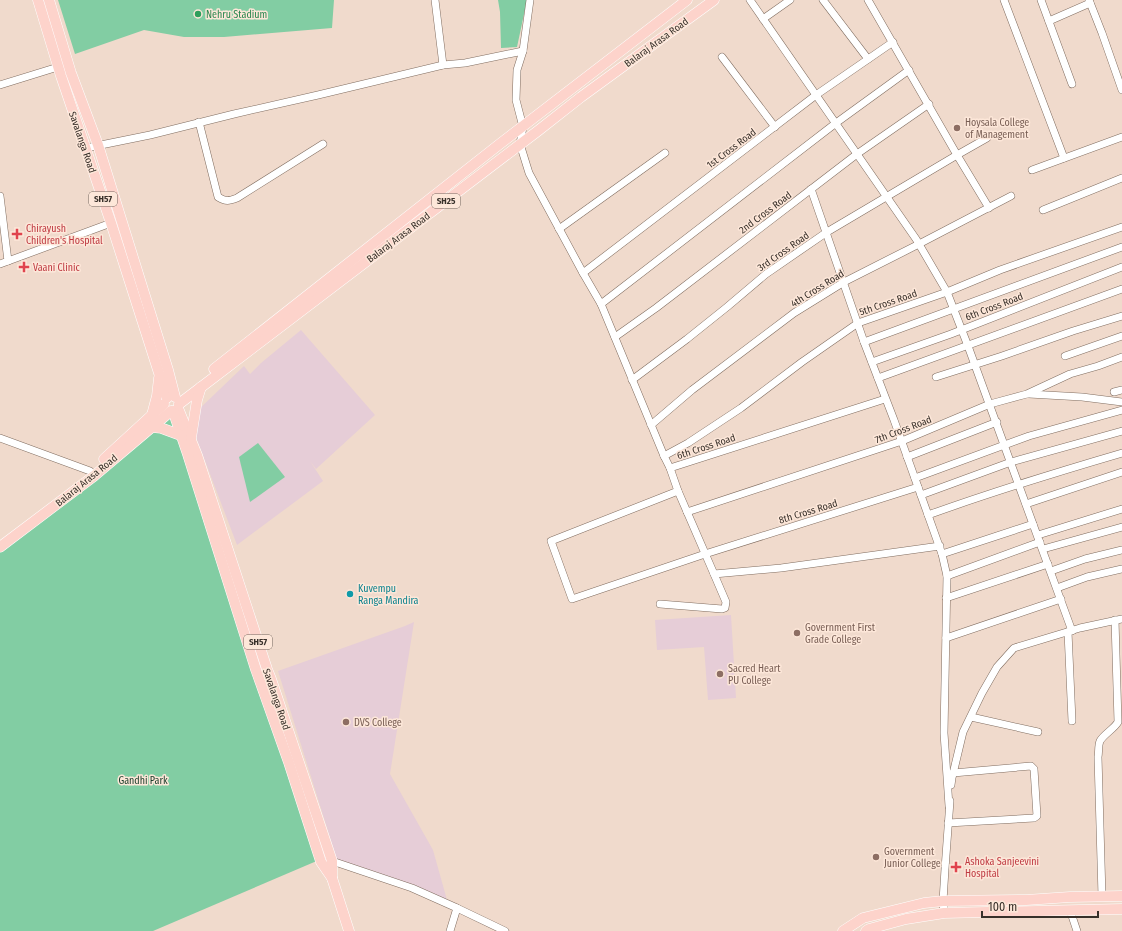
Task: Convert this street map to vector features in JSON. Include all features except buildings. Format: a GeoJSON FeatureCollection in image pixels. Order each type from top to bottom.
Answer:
{"type":"FeatureCollection","features":[{"type":"Feature","properties":{"kind":"main road","name":"Savalanga Road"},"geometry":{"type":"LineString","coordinates":[[38,0],[58,67],[111,222],[158,370],[197,455],[271,679],[349,931]]}},
{"type":"Feature","properties":{"kind":"main road","name":"Savalanga Road"},"geometry":{"type":"LineString","coordinates":[[49,0],[71,73],[98,145],[168,370],[173,404],[180,435],[188,455],[256,670],[288,763],[327,862]]}},
{"type":"Feature","properties":{"kind":"main road","name":"Balaraj Arasa Road"},"geometry":{"type":"LineString","coordinates":[[0,548],[151,427],[173,404],[278,319],[686,0]]}},
{"type":"Feature","properties":{"kind":"main road","name":"Balaraj Arasa Road"},"geometry":{"type":"LineString","coordinates":[[173,404],[201,387],[581,97],[714,0]]}},
{"type":"Feature","properties":{"kind":"main road"},"geometry":{"type":"LineString","coordinates":[[152,415],[158,391],[158,370]]}},
{"type":"Feature","properties":{"kind":"main road"},"geometry":{"type":"LineString","coordinates":[[191,441],[194,415],[201,387]]}},
{"type":"Feature","properties":{"kind":"main road"},"geometry":{"type":"LineString","coordinates":[[0,540],[92,473],[152,415],[173,404]]}},
{"type":"Feature","properties":{"kind":"main road"},"geometry":{"type":"LineString","coordinates":[[151,427],[161,428],[180,435]]}},
{"type":"Feature","properties":{"kind":"main road"},"geometry":{"type":"LineString","coordinates":[[843,931],[864,918],[924,903],[943,901],[1026,900],[1122,896]]}},
{"type":"Feature","properties":{"kind":"main road"},"geometry":{"type":"LineString","coordinates":[[866,931],[906,919],[944,913],[1122,909]]}},
{"type":"Feature","properties":{"kind":"street"},"geometry":{"type":"LineString","coordinates":[[435,0],[443,65]]}},
{"type":"Feature","properties":{"kind":"street"},"geometry":{"type":"LineString","coordinates":[[530,0],[523,51],[517,70],[516,100],[524,126],[520,144],[529,173],[601,304],[670,468],[678,491],[726,602],[725,608],[722,610],[660,604]]}},
{"type":"Feature","properties":{"kind":"street"},"geometry":{"type":"LineString","coordinates":[[750,0],[920,244],[947,292],[997,422],[1061,599],[1070,631],[1072,722]]}},
{"type":"Feature","properties":{"kind":"street"},"geometry":{"type":"LineString","coordinates":[[763,19],[790,0]]}},
{"type":"Feature","properties":{"kind":"street"},"geometry":{"type":"LineString","coordinates":[[824,0],[868,59]]}},
{"type":"Feature","properties":{"kind":"street"},"geometry":{"type":"LineString","coordinates":[[868,0],[988,208]]}},
{"type":"Feature","properties":{"kind":"street"},"geometry":{"type":"LineString","coordinates":[[1004,0],[1064,158]]}},
{"type":"Feature","properties":{"kind":"street"},"geometry":{"type":"LineString","coordinates":[[1041,0],[1072,84]]}},
{"type":"Feature","properties":{"kind":"street"},"geometry":{"type":"LineString","coordinates":[[1049,21],[1089,1],[1122,90]]}},
{"type":"Feature","properties":{"kind":"street","name":"1st Cross Road"},"geometry":{"type":"LineString","coordinates":[[583,273],[816,95],[893,42]]}},
{"type":"Feature","properties":{"kind":"street"},"geometry":{"type":"LineString","coordinates":[[86,148],[150,135],[199,122],[443,65],[465,63],[523,51]]}},
{"type":"Feature","properties":{"kind":"street"},"geometry":{"type":"LineString","coordinates":[[722,56],[775,127]]}},
{"type":"Feature","properties":{"kind":"street"},"geometry":{"type":"LineString","coordinates":[[0,85],[58,67]]}},
{"type":"Feature","properties":{"kind":"street"},"geometry":{"type":"LineString","coordinates":[[601,304],[836,123],[909,70]]}},
{"type":"Feature","properties":{"kind":"street","name":"2nd Cross Road"},"geometry":{"type":"LineString","coordinates":[[615,337],[656,308],[857,154],[929,104]]}},
{"type":"Feature","properties":{"kind":"street"},"geometry":{"type":"LineString","coordinates":[[199,122],[218,197],[223,200],[229,201],[237,198],[323,144]]}},
{"type":"Feature","properties":{"kind":"street"},"geometry":{"type":"LineString","coordinates":[[1032,170],[1122,137]]}},
{"type":"Feature","properties":{"kind":"street","name":"3rd Cross Road"},"geometry":{"type":"LineString","coordinates":[[632,380],[687,339],[766,274],[827,232],[956,154],[987,138]]}},
{"type":"Feature","properties":{"kind":"street"},"geometry":{"type":"LineString","coordinates":[[559,229],[665,153]]}},
{"type":"Feature","properties":{"kind":"street"},"geometry":{"type":"LineString","coordinates":[[1043,210],[1122,178]]}},
{"type":"Feature","properties":{"kind":"street"},"geometry":{"type":"LineString","coordinates":[[811,189],[864,342],[940,546],[947,576],[944,733],[949,806]]}},
{"type":"Feature","properties":{"kind":"street"},"geometry":{"type":"LineString","coordinates":[[0,196],[8,261]]}},
{"type":"Feature","properties":{"kind":"street","name":"4th Cross Road"},"geometry":{"type":"LineString","coordinates":[[651,425],[692,390],[794,313],[844,282],[1011,196]]}},
{"type":"Feature","properties":{"kind":"street"},"geometry":{"type":"LineString","coordinates":[[0,264],[111,222]]}},
{"type":"Feature","properties":{"kind":"street","name":"5th Cross Road"},"geometry":{"type":"LineString","coordinates":[[664,456],[688,443],[741,408],[802,362],[858,323],[947,292],[1000,270],[1122,227]]}},
{"type":"Feature","properties":{"kind":"street"},"geometry":{"type":"LineString","coordinates":[[864,342],[1122,247]]}},
{"type":"Feature","properties":{"kind":"street","name":"6th Cross Road"},"geometry":{"type":"LineString","coordinates":[[872,362],[962,330],[1122,267]]}},
{"type":"Feature","properties":{"kind":"street"},"geometry":{"type":"LineString","coordinates":[[878,378],[1122,289]]}},
{"type":"Feature","properties":{"kind":"street"},"geometry":{"type":"LineString","coordinates":[[936,377],[1122,316]]}},
{"type":"Feature","properties":{"kind":"street"},"geometry":{"type":"LineString","coordinates":[[1065,356],[1122,336]]}},
{"type":"Feature","properties":{"kind":"street","name":"7th Cross Road"},"geometry":{"type":"LineString","coordinates":[[687,512],[902,441],[990,404],[1027,394],[1070,374],[1122,357]]}},
{"type":"Feature","properties":{"kind":"street"},"geometry":{"type":"LineString","coordinates":[[1114,392],[1122,390]]}},
{"type":"Feature","properties":{"kind":"street"},"geometry":{"type":"LineString","coordinates":[[1027,394],[1082,397],[1122,402]]}},
{"type":"Feature","properties":{"kind":"street","name":"6th Cross Road"},"geometry":{"type":"LineString","coordinates":[[670,468],[886,400]]}},
{"type":"Feature","properties":{"kind":"street"},"geometry":{"type":"LineString","coordinates":[[915,478],[1029,436],[1122,410]]}},
{"type":"Feature","properties":{"kind":"street"},"geometry":{"type":"LineString","coordinates":[[908,457],[997,422]]}},
{"type":"Feature","properties":{"kind":"street"},"geometry":{"type":"LineString","coordinates":[[921,495],[1011,462],[1122,431]]}},
{"type":"Feature","properties":{"kind":"street"},"geometry":{"type":"LineString","coordinates":[[0,438],[92,473]]}},
{"type":"Feature","properties":{"kind":"street"},"geometry":{"type":"LineString","coordinates":[[928,515],[1019,484],[1122,453]]}},
{"type":"Feature","properties":{"kind":"street"},"geometry":{"type":"LineString","coordinates":[[1026,504],[1122,472]]}},
{"type":"Feature","properties":{"kind":"street","name":"8th Cross Road"},"geometry":{"type":"LineString","coordinates":[[678,491],[551,541],[572,599],[705,554],[918,487]]}},
{"type":"Feature","properties":{"kind":"street"},"geometry":{"type":"LineString","coordinates":[[947,576],[1039,538],[1122,509]]}},
{"type":"Feature","properties":{"kind":"street"},"geometry":{"type":"LineString","coordinates":[[942,554],[1033,524]]}},
{"type":"Feature","properties":{"kind":"street"},"geometry":{"type":"LineString","coordinates":[[1043,549],[1122,527]]}},
{"type":"Feature","properties":{"kind":"street"},"geometry":{"type":"LineString","coordinates":[[714,574],[781,568],[940,546]]}},
{"type":"Feature","properties":{"kind":"street"},"geometry":{"type":"LineString","coordinates":[[946,598],[1049,567],[1122,550]]}},
{"type":"Feature","properties":{"kind":"street"},"geometry":{"type":"LineString","coordinates":[[1057,588],[1087,577],[1122,569]]}},
{"type":"Feature","properties":{"kind":"street"},"geometry":{"type":"LineString","coordinates":[[946,638],[1061,599]]}},
{"type":"Feature","properties":{"kind":"street"},"geometry":{"type":"LineString","coordinates":[[944,913],[943,901],[949,806],[953,773],[963,732],[982,693],[997,667],[1014,648],[1070,631],[1119,620],[1118,722],[1116,726],[1101,740],[1099,744],[1098,758],[1102,896]]}},
{"type":"Feature","properties":{"kind":"street"},"geometry":{"type":"LineString","coordinates":[[971,717],[1038,732]]}},
{"type":"Feature","properties":{"kind":"street"},"geometry":{"type":"LineString","coordinates":[[948,822],[1034,818],[1038,816],[1033,767],[953,773]]}},
{"type":"Feature","properties":{"kind":"street"},"geometry":{"type":"LineString","coordinates":[[327,862],[412,888],[504,931]]}},
{"type":"Feature","properties":{"kind":"street"},"geometry":{"type":"LineString","coordinates":[[450,931],[457,908]]}},
{"type":"Feature","properties":{"kind":"street"},"geometry":{"type":"LineString","coordinates":[[1070,910],[1077,931]]}},
{"type":"Feature","properties":{"kind":"shaded area"},"geometry":{"type":"Polygon","coordinates":[[[301,330],[375,415],[316,469],[310,461],[323,481],[237,545],[196,437],[196,412],[244,366],[250,374],[301,330]]]}},
{"type":"Feature","properties":{"kind":"shaded area","name":"Sacred Heart PU College"},"geometry":{"type":"Polygon","coordinates":[[[731,615],[736,698],[708,700],[704,647],[657,650],[655,620],[731,615]]]}},
{"type":"Feature","properties":{"kind":"shaded area","name":"DVS College"},"geometry":{"type":"Polygon","coordinates":[[[414,622],[390,774],[433,850],[447,900],[338,863],[278,671],[414,622]]]}},
{"type":"Feature","properties":{"kind":"green space","name":"Nehru Stadium"},"geometry":{"type":"Polygon","coordinates":[[[58,0],[334,0],[332,28],[224,37],[184,37],[144,30],[75,54],[58,0]]]}},
{"type":"Feature","properties":{"kind":"green space"},"geometry":{"type":"Polygon","coordinates":[[[498,0],[527,0],[517,47],[501,48],[500,12],[498,0]]]}},
{"type":"Feature","properties":{"kind":"green space","name":"Gandhi Park"},"geometry":{"type":"Polygon","coordinates":[[[175,414],[319,860],[153,931],[0,931],[0,550],[175,414]]]}},
{"type":"Feature","properties":{"kind":"green space"},"geometry":{"type":"Polygon","coordinates":[[[258,443],[285,477],[250,502],[239,457],[258,443]]]}},
{"type":"Feature","properties":{"kind":"place","name":"Nehru Stadium"},"geometry":{"type":"Point","coordinates":[198,14]}},
{"type":"Feature","properties":{"kind":"place","name":"Hoysala College of Management"},"geometry":{"type":"Point","coordinates":[957,128]}},
{"type":"Feature","properties":{"kind":"place","name":"Chirayush Children's Hospital"},"geometry":{"type":"Point","coordinates":[17,234]}},
{"type":"Feature","properties":{"kind":"place","name":"Vaani Clinic"},"geometry":{"type":"Point","coordinates":[24,267]}},
{"type":"Feature","properties":{"kind":"place","name":"Kuvempu Ranga Mandira"},"geometry":{"type":"Point","coordinates":[350,594]}},
{"type":"Feature","properties":{"kind":"place","name":"Government First Grade College"},"geometry":{"type":"Point","coordinates":[797,633]}},
{"type":"Feature","properties":{"kind":"place","name":"Sacred Heart PU College"},"geometry":{"type":"Point","coordinates":[720,674]}},
{"type":"Feature","properties":{"kind":"place","name":"DVS College"},"geometry":{"type":"Point","coordinates":[346,722]}},
{"type":"Feature","properties":{"kind":"place","name":"Government Junior College"},"geometry":{"type":"Point","coordinates":[876,857]}},
{"type":"Feature","properties":{"kind":"place","name":"Ashoka Sanjeevini Hospital"},"geometry":{"type":"Point","coordinates":[956,867]}}]}
